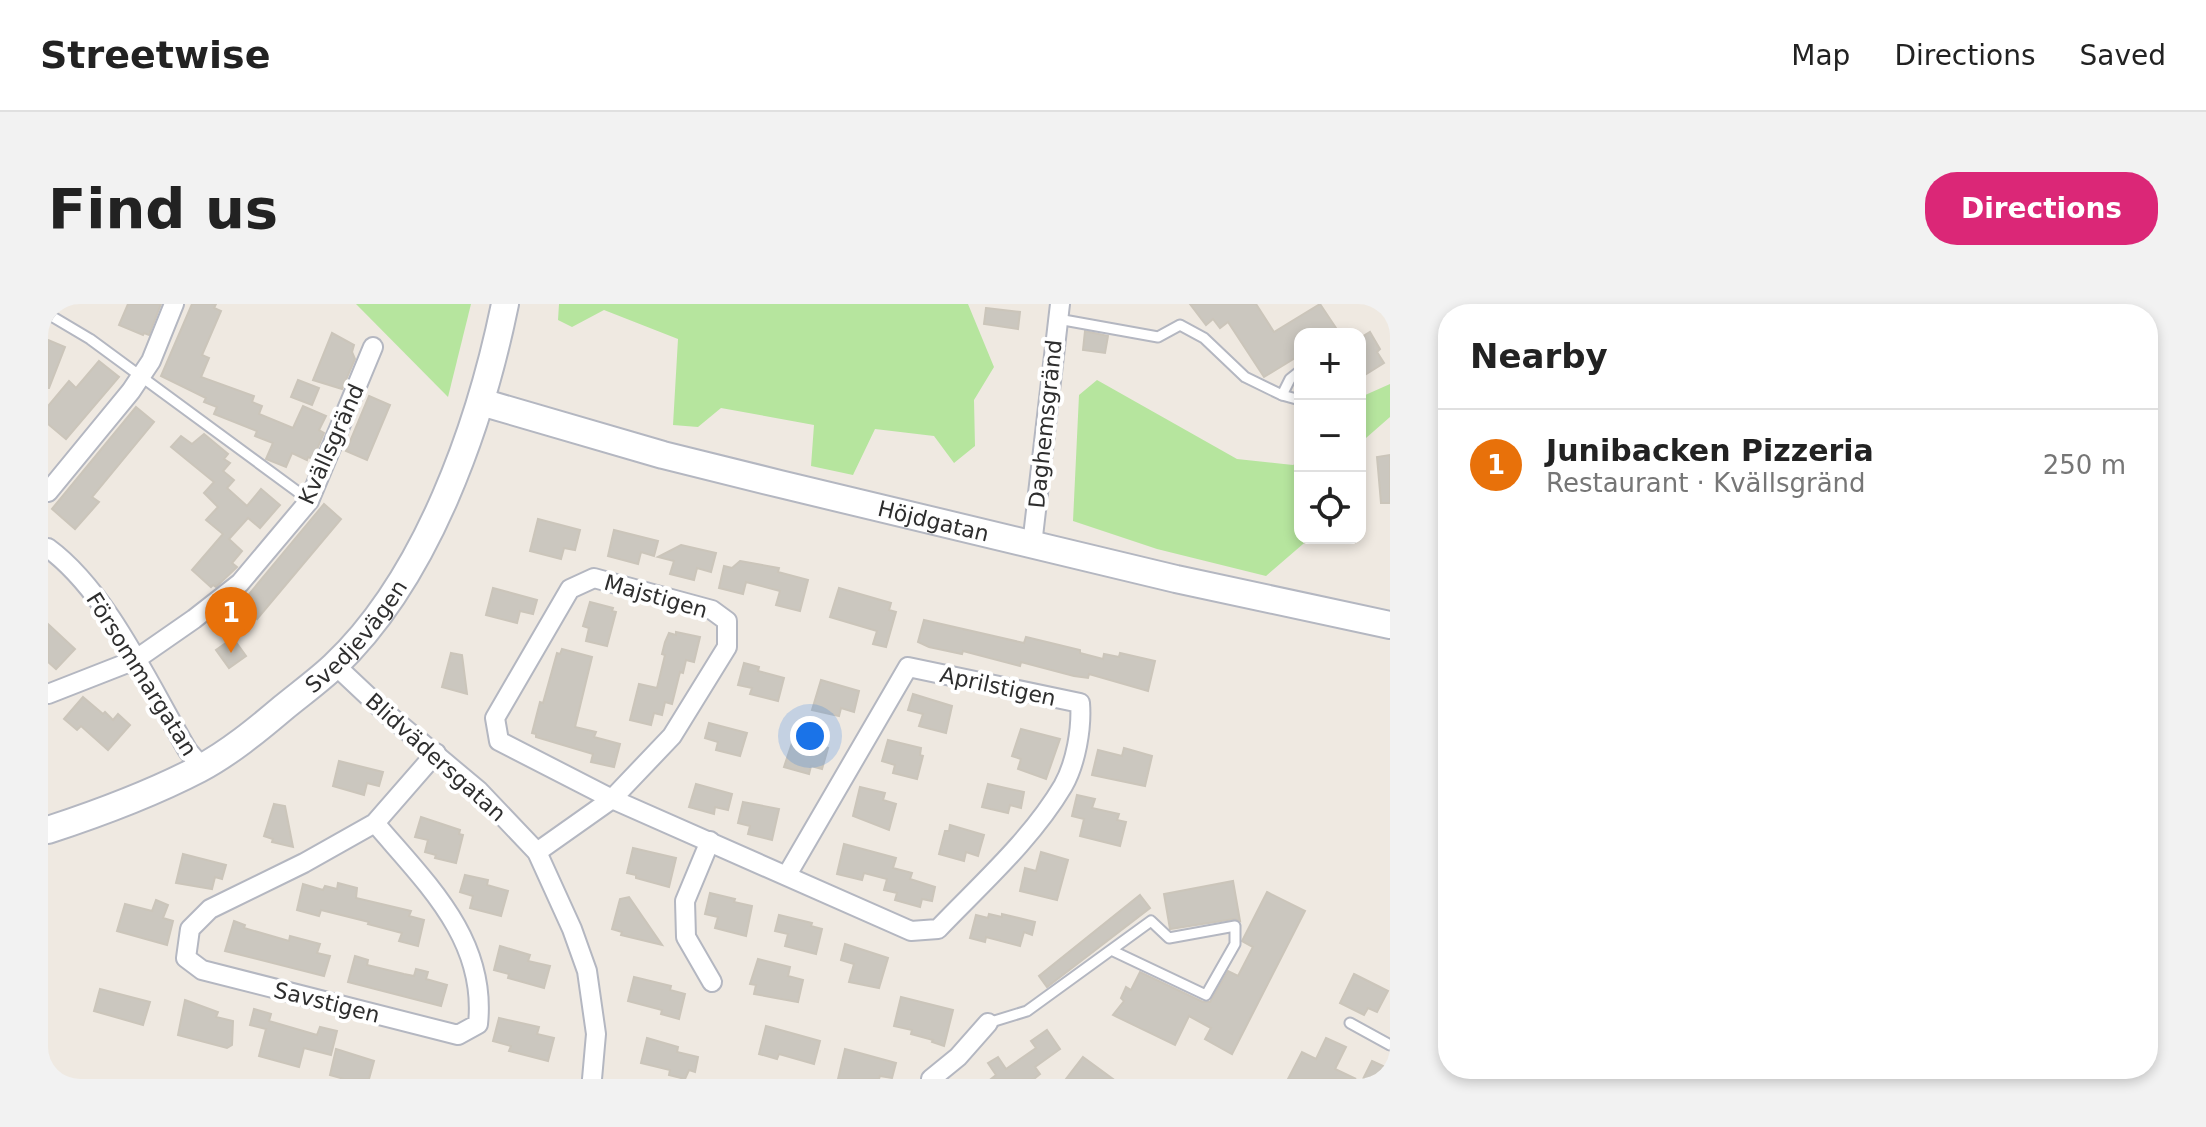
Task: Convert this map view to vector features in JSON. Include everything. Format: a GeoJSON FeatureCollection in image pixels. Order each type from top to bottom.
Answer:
{"type":"FeatureCollection","features":[{"type":"Feature","properties":{"kind":"street"},"geometry":{"type":"LineString","coordinates":[[48,492],[141,376],[151,361],[174,304]]}},
{"type":"Feature","properties":{"kind":"street","name":"Svedjevägen"},"geometry":{"type":"LineString","coordinates":[[48,830],[122,806],[202,767],[252,733],[335,665],[378,615],[437,516],[481,402],[505,304]]}},
{"type":"Feature","properties":{"kind":"street","name":"Daghemsgränd"},"geometry":{"type":"LineString","coordinates":[[1032,545],[1059,311]]}},
{"type":"Feature","properties":{"kind":"street","name":"Kvällsgränd"},"geometry":{"type":"LineString","coordinates":[[48,694],[135,660],[240,583],[309,501],[373,347]]}},
{"type":"Feature","properties":{"kind":"street","name":"Höjdgatan"},"geometry":{"type":"LineString","coordinates":[[481,402],[663,455],[1032,545],[1390,625]]}},
{"type":"Feature","properties":{"kind":"street","name":"Försommargatan"},"geometry":{"type":"LineString","coordinates":[[48,548],[88,589],[113,623],[188,751],[202,767]]}},
{"type":"Feature","properties":{"kind":"street","name":"Majstigen"},"geometry":{"type":"LineString","coordinates":[[537,852],[612,799],[672,736],[727,647],[727,621],[712,610],[594,578],[570,589],[495,718],[499,741],[612,799]]}},
{"type":"Feature","properties":{"kind":"street","name":"Blidvädersgatan"},"geometry":{"type":"LineString","coordinates":[[335,665],[386,713],[479,791],[537,852],[572,929],[587,971],[596,1034],[592,1079]]}},
{"type":"Feature","properties":{"kind":"street","name":"Aprilstigen"},"geometry":{"type":"LineString","coordinates":[[612,799],[911,931],[938,929],[1026,836],[1064,784],[1082,728],[1080,703],[908,667],[787,875]]}},
{"type":"Feature","properties":{"kind":"street","name":"Savstigen"},"geometry":{"type":"LineString","coordinates":[[375,823],[439,897],[467,944],[481,997],[478,1024],[458,1035],[202,970],[186,958],[190,929],[210,909],[304,863],[375,823],[436,753]]}},
{"type":"Feature","properties":{"kind":"street"},"geometry":{"type":"LineString","coordinates":[[710,841],[685,901],[686,937],[712,982]]}},
{"type":"Feature","properties":{"kind":"street"},"geometry":{"type":"LineString","coordinates":[[931,1079],[958,1057],[988,1023]]}},
{"type":"Feature","properties":{"kind":"lane"},"geometry":{"type":"LineString","coordinates":[[1059,311],[1158,337],[1180,325],[1204,338],[1245,377],[1294,398]]}},
{"type":"Feature","properties":{"kind":"lane"},"geometry":{"type":"LineString","coordinates":[[48,314],[90,339],[309,501]]}},
{"type":"Feature","properties":{"kind":"lane"},"geometry":{"type":"LineString","coordinates":[[1282,395],[1294,376]]}},
{"type":"Feature","properties":{"kind":"lane"},"geometry":{"type":"LineString","coordinates":[[988,1023],[1027,1011],[1111,950],[1151,921],[1169,938],[1235,926],[1235,944],[1206,995],[1111,950]]}},
{"type":"Feature","properties":{"kind":"lane"},"geometry":{"type":"LineString","coordinates":[[1350,1023],[1390,1045]]}},
{"type":"Feature","properties":{"kind":"green space"},"geometry":{"type":"Polygon","coordinates":[[[356,304],[471,304],[448,397],[356,304]]]}},
{"type":"Feature","properties":{"kind":"green space"},"geometry":{"type":"Polygon","coordinates":[[[559,304],[968,304],[994,367],[974,400],[975,446],[954,463],[934,436],[875,429],[853,475],[811,466],[814,425],[721,408],[698,427],[673,425],[678,339],[604,310],[572,327],[558,320],[559,304]]]}},
{"type":"Feature","properties":{"kind":"green space"},"geometry":{"type":"Polygon","coordinates":[[[1097,380],[1237,459],[1294,464],[1294,544],[1303,544],[1266,576],[1157,549],[1073,521],[1079,395],[1097,380]]]}},
{"type":"Feature","properties":{"kind":"green space"},"geometry":{"type":"Polygon","coordinates":[[[1390,384],[1390,417],[1366,438],[1366,400],[1366,395],[1390,384]]]}},
{"type":"Feature","properties":{"kind":"building"},"geometry":{"type":"Polygon","coordinates":[[[128,304],[161,304],[149,335],[119,325],[128,304]]]}},
{"type":"Feature","properties":{"kind":"building"},"geometry":{"type":"Polygon","coordinates":[[[192,304],[216,304],[214,308],[221,311],[202,355],[209,358],[201,377],[254,396],[252,402],[262,406],[259,414],[293,428],[303,406],[326,416],[319,430],[324,433],[313,459],[308,457],[307,460],[292,453],[286,467],[266,459],[273,443],[255,436],[257,431],[214,414],[217,407],[204,402],[206,398],[161,376],[192,304]]]}},
{"type":"Feature","properties":{"kind":"building"},"geometry":{"type":"Polygon","coordinates":[[[1190,304],[1256,304],[1274,332],[1320,304],[1336,328],[1294,328],[1294,359],[1264,377],[1228,322],[1220,328],[1213,319],[1206,325],[1190,304]]]}},
{"type":"Feature","properties":{"kind":"building"},"geometry":{"type":"Polygon","coordinates":[[[986,308],[1020,312],[1018,329],[984,324],[986,308]]]}},
{"type":"Feature","properties":{"kind":"building"},"geometry":{"type":"Polygon","coordinates":[[[1085,331],[1108,336],[1105,353],[1083,350],[1085,331]]]}},
{"type":"Feature","properties":{"kind":"building"},"geometry":{"type":"Polygon","coordinates":[[[1370,332],[1384,363],[1366,374],[1366,334],[1370,332]]]}},
{"type":"Feature","properties":{"kind":"building"},"geometry":{"type":"Polygon","coordinates":[[[332,333],[354,345],[352,352],[355,359],[342,389],[313,380],[332,333]]]}},
{"type":"Feature","properties":{"kind":"building"},"geometry":{"type":"Polygon","coordinates":[[[48,340],[65,347],[49,388],[48,388],[48,340]]]}},
{"type":"Feature","properties":{"kind":"building"},"geometry":{"type":"Polygon","coordinates":[[[99,361],[119,377],[66,439],[48,424],[48,406],[69,381],[76,388],[99,361]]]}},
{"type":"Feature","properties":{"kind":"building"},"geometry":{"type":"Polygon","coordinates":[[[298,380],[319,388],[312,405],[291,397],[298,380]]]}},
{"type":"Feature","properties":{"kind":"building"},"geometry":{"type":"Polygon","coordinates":[[[369,396],[390,405],[367,460],[346,451],[369,396]]]}},
{"type":"Feature","properties":{"kind":"building"},"geometry":{"type":"Polygon","coordinates":[[[136,407],[154,422],[92,497],[99,502],[75,529],[52,509],[136,407]]]}},
{"type":"Feature","properties":{"kind":"building"},"geometry":{"type":"Polygon","coordinates":[[[204,434],[228,454],[224,459],[230,463],[223,471],[234,480],[227,488],[247,506],[261,489],[280,505],[260,528],[248,518],[229,539],[242,551],[232,563],[237,567],[216,587],[211,587],[192,570],[223,534],[206,520],[218,507],[204,493],[214,482],[171,447],[181,436],[192,444],[204,434]]]}},
{"type":"Feature","properties":{"kind":"building"},"geometry":{"type":"Polygon","coordinates":[[[1390,455],[1390,503],[1381,503],[1377,457],[1390,455]]]}},
{"type":"Feature","properties":{"kind":"building"},"geometry":{"type":"Polygon","coordinates":[[[324,504],[341,519],[257,619],[240,605],[324,504]]]}},
{"type":"Feature","properties":{"kind":"building"},"geometry":{"type":"Polygon","coordinates":[[[538,519],[580,530],[575,550],[564,548],[561,559],[530,551],[538,519]]]}},
{"type":"Feature","properties":{"kind":"building"},"geometry":{"type":"Polygon","coordinates":[[[614,530],[658,541],[654,556],[641,552],[638,564],[608,556],[614,530]]]}},
{"type":"Feature","properties":{"kind":"building"},"geometry":{"type":"Polygon","coordinates":[[[681,545],[716,553],[711,572],[697,568],[694,580],[670,574],[674,561],[658,557],[681,545]]]}},
{"type":"Feature","properties":{"kind":"building"},"geometry":{"type":"Polygon","coordinates":[[[740,561],[779,568],[778,572],[808,580],[800,611],[776,605],[780,591],[746,582],[743,594],[719,588],[724,566],[732,568],[740,561]]]}},
{"type":"Feature","properties":{"kind":"building"},"geometry":{"type":"Polygon","coordinates":[[[493,588],[537,600],[533,614],[520,611],[517,623],[486,615],[493,588]]]}},
{"type":"Feature","properties":{"kind":"building"},"geometry":{"type":"Polygon","coordinates":[[[839,588],[891,603],[889,610],[896,612],[886,647],[873,644],[877,631],[830,617],[839,588]]]}},
{"type":"Feature","properties":{"kind":"building"},"geometry":{"type":"Polygon","coordinates":[[[590,602],[613,608],[612,611],[616,612],[607,646],[586,641],[589,628],[583,626],[590,602]]]}},
{"type":"Feature","properties":{"kind":"building"},"geometry":{"type":"Polygon","coordinates":[[[924,620],[1024,643],[1026,637],[1103,659],[1104,654],[1119,657],[1120,653],[1155,661],[1148,691],[1089,674],[1088,678],[1074,676],[1021,662],[1020,666],[963,651],[962,654],[929,647],[918,642],[924,620]]]}},
{"type":"Feature","properties":{"kind":"building"},"geometry":{"type":"Polygon","coordinates":[[[48,624],[75,649],[56,669],[48,662],[48,624]]]}},
{"type":"Feature","properties":{"kind":"building"},"geometry":{"type":"Polygon","coordinates":[[[676,632],[700,637],[694,662],[686,660],[672,704],[665,702],[662,715],[654,713],[651,725],[630,720],[639,684],[657,688],[665,642],[669,633],[676,635],[676,632]]]}},
{"type":"Feature","properties":{"kind":"building"},"geometry":{"type":"Polygon","coordinates":[[[233,638],[246,656],[229,668],[216,650],[233,638]]]}},
{"type":"Feature","properties":{"kind":"building"},"geometry":{"type":"Polygon","coordinates":[[[562,649],[592,657],[575,727],[596,732],[594,737],[620,744],[614,767],[591,762],[593,754],[536,737],[532,733],[557,653],[560,654],[562,649]]]}},
{"type":"Feature","properties":{"kind":"building"},"geometry":{"type":"Polygon","coordinates":[[[451,653],[462,655],[467,694],[442,687],[451,653]]]}},
{"type":"Feature","properties":{"kind":"building"},"geometry":{"type":"Polygon","coordinates":[[[744,663],[759,667],[758,671],[784,678],[778,701],[750,694],[752,688],[738,685],[744,663]]]}},
{"type":"Feature","properties":{"kind":"building"},"geometry":{"type":"Polygon","coordinates":[[[821,680],[859,691],[854,712],[841,708],[839,716],[812,710],[821,680]]]}},
{"type":"Feature","properties":{"kind":"building"},"geometry":{"type":"Polygon","coordinates":[[[913,694],[952,706],[946,733],[919,726],[923,714],[908,710],[913,694]]]}},
{"type":"Feature","properties":{"kind":"building"},"geometry":{"type":"Polygon","coordinates":[[[83,697],[113,720],[118,714],[130,725],[108,750],[81,726],[77,730],[64,719],[83,697]]]}},
{"type":"Feature","properties":{"kind":"building"},"geometry":{"type":"Polygon","coordinates":[[[709,723],[747,733],[740,756],[716,750],[718,742],[705,738],[709,723]]]}},
{"type":"Feature","properties":{"kind":"building"},"geometry":{"type":"Polygon","coordinates":[[[1021,729],[1060,739],[1046,779],[1018,769],[1021,759],[1012,756],[1021,729]]]}},
{"type":"Feature","properties":{"kind":"building"},"geometry":{"type":"Polygon","coordinates":[[[794,737],[828,748],[822,769],[811,766],[809,774],[784,767],[794,737]]]}},
{"type":"Feature","properties":{"kind":"building"},"geometry":{"type":"Polygon","coordinates":[[[888,740],[921,748],[920,755],[923,756],[917,779],[893,773],[895,765],[882,761],[888,740]]]}},
{"type":"Feature","properties":{"kind":"building"},"geometry":{"type":"Polygon","coordinates":[[[1124,748],[1152,756],[1145,786],[1092,775],[1098,750],[1122,756],[1124,748]]]}},
{"type":"Feature","properties":{"kind":"building"},"geometry":{"type":"Polygon","coordinates":[[[339,761],[383,772],[379,786],[367,783],[364,795],[333,786],[339,761]]]}},
{"type":"Feature","properties":{"kind":"building"},"geometry":{"type":"Polygon","coordinates":[[[696,784],[732,794],[728,810],[715,807],[714,814],[689,807],[696,784]]]}},
{"type":"Feature","properties":{"kind":"building"},"geometry":{"type":"Polygon","coordinates":[[[988,784],[1024,792],[1021,808],[1010,805],[1008,813],[982,807],[988,784]]]}},
{"type":"Feature","properties":{"kind":"building"},"geometry":{"type":"Polygon","coordinates":[[[860,787],[885,793],[883,800],[896,804],[889,830],[853,816],[860,787]]]}},
{"type":"Feature","properties":{"kind":"building"},"geometry":{"type":"Polygon","coordinates":[[[1077,795],[1095,799],[1092,808],[1119,814],[1117,820],[1126,822],[1120,846],[1080,836],[1084,819],[1072,816],[1077,795]]]}},
{"type":"Feature","properties":{"kind":"building"},"geometry":{"type":"Polygon","coordinates":[[[743,802],[779,809],[772,840],[748,834],[750,826],[738,823],[743,802]]]}},
{"type":"Feature","properties":{"kind":"building"},"geometry":{"type":"Polygon","coordinates":[[[274,804],[285,806],[293,847],[272,842],[273,839],[264,836],[274,804]]]}},
{"type":"Feature","properties":{"kind":"building"},"geometry":{"type":"Polygon","coordinates":[[[421,817],[460,830],[459,834],[463,835],[456,863],[425,852],[428,840],[415,837],[421,817]]]}},
{"type":"Feature","properties":{"kind":"building"},"geometry":{"type":"Polygon","coordinates":[[[950,825],[984,835],[978,856],[966,852],[964,861],[939,854],[945,831],[949,831],[950,825]]]}},
{"type":"Feature","properties":{"kind":"building"},"geometry":{"type":"Polygon","coordinates":[[[844,844],[896,858],[893,868],[912,873],[910,879],[935,887],[932,901],[922,899],[920,907],[895,900],[897,893],[884,890],[887,879],[864,873],[862,880],[837,874],[844,844]]]}},
{"type":"Feature","properties":{"kind":"building"},"geometry":{"type":"Polygon","coordinates":[[[633,848],[676,858],[669,887],[627,873],[633,848]]]}},
{"type":"Feature","properties":{"kind":"building"},"geometry":{"type":"Polygon","coordinates":[[[1041,852],[1068,860],[1057,900],[1020,891],[1025,868],[1036,871],[1041,852]]]}},
{"type":"Feature","properties":{"kind":"building"},"geometry":{"type":"Polygon","coordinates":[[[183,854],[226,865],[222,879],[215,877],[212,889],[176,883],[183,854]]]}},
{"type":"Feature","properties":{"kind":"building"},"geometry":{"type":"Polygon","coordinates":[[[465,875],[488,880],[487,885],[508,891],[501,916],[470,908],[473,896],[460,892],[465,875]]]}},
{"type":"Feature","properties":{"kind":"building"},"geometry":{"type":"Polygon","coordinates":[[[1233,881],[1240,921],[1234,919],[1170,929],[1164,894],[1233,881]]]}},
{"type":"Feature","properties":{"kind":"building"},"geometry":{"type":"Polygon","coordinates":[[[338,883],[357,888],[356,898],[411,911],[409,916],[424,920],[418,946],[399,941],[402,933],[369,922],[321,910],[319,916],[297,910],[303,884],[323,890],[325,886],[337,889],[338,883]]]}},
{"type":"Feature","properties":{"kind":"building"},"geometry":{"type":"Polygon","coordinates":[[[1267,892],[1305,911],[1232,1054],[1205,1039],[1211,1028],[1189,1016],[1175,1045],[1113,1015],[1124,1001],[1121,998],[1126,987],[1131,990],[1140,972],[1203,1002],[1210,1002],[1228,971],[1238,976],[1253,947],[1242,941],[1267,892]]]}},
{"type":"Feature","properties":{"kind":"building"},"geometry":{"type":"Polygon","coordinates":[[[710,893],[752,906],[746,936],[715,928],[718,917],[705,914],[710,893]]]}},
{"type":"Feature","properties":{"kind":"building"},"geometry":{"type":"Polygon","coordinates":[[[1140,895],[1150,908],[1047,987],[1039,976],[1140,895]]]}},
{"type":"Feature","properties":{"kind":"building"},"geometry":{"type":"Polygon","coordinates":[[[629,897],[662,945],[621,935],[622,932],[612,929],[620,899],[629,897]]]}},
{"type":"Feature","properties":{"kind":"building"},"geometry":{"type":"Polygon","coordinates":[[[156,900],[168,905],[163,918],[173,921],[167,945],[117,931],[125,904],[152,911],[156,900]]]}},
{"type":"Feature","properties":{"kind":"building"},"geometry":{"type":"Polygon","coordinates":[[[989,914],[1035,922],[1032,935],[1024,932],[1020,946],[986,937],[985,942],[970,938],[976,915],[988,918],[989,914]]]}},
{"type":"Feature","properties":{"kind":"building"},"geometry":{"type":"Polygon","coordinates":[[[779,915],[812,923],[811,926],[822,929],[816,954],[785,946],[788,934],[775,931],[779,915]]]}},
{"type":"Feature","properties":{"kind":"building"},"geometry":{"type":"Polygon","coordinates":[[[234,921],[245,925],[244,928],[289,941],[290,936],[320,944],[317,953],[330,956],[324,976],[225,951],[234,921]]]}},
{"type":"Feature","properties":{"kind":"building"},"geometry":{"type":"Polygon","coordinates":[[[845,944],[888,958],[879,988],[849,982],[854,964],[841,960],[845,944]]]}},
{"type":"Feature","properties":{"kind":"building"},"geometry":{"type":"Polygon","coordinates":[[[500,946],[530,955],[528,961],[550,966],[544,988],[508,978],[509,974],[494,970],[500,946]]]}},
{"type":"Feature","properties":{"kind":"building"},"geometry":{"type":"Polygon","coordinates":[[[355,956],[368,960],[367,965],[404,974],[414,976],[416,969],[428,972],[426,979],[447,985],[441,1006],[348,982],[355,956]]]}},
{"type":"Feature","properties":{"kind":"building"},"geometry":{"type":"Polygon","coordinates":[[[758,959],[790,967],[788,976],[803,980],[798,1002],[754,994],[756,985],[750,984],[758,959]]]}},
{"type":"Feature","properties":{"kind":"building"},"geometry":{"type":"Polygon","coordinates":[[[1354,974],[1388,991],[1377,1012],[1368,1008],[1364,1015],[1340,1003],[1354,974]]]}},
{"type":"Feature","properties":{"kind":"building"},"geometry":{"type":"Polygon","coordinates":[[[634,977],[671,986],[670,990],[685,994],[679,1019],[661,1014],[662,1010],[628,1001],[634,977]]]}},
{"type":"Feature","properties":{"kind":"building"},"geometry":{"type":"Polygon","coordinates":[[[100,989],[150,1002],[143,1025],[94,1011],[100,989]]]}},
{"type":"Feature","properties":{"kind":"building"},"geometry":{"type":"Polygon","coordinates":[[[901,997],[953,1010],[944,1046],[911,1034],[912,1030],[894,1026],[901,997]]]}},
{"type":"Feature","properties":{"kind":"building"},"geometry":{"type":"Polygon","coordinates":[[[185,1000],[218,1012],[216,1017],[233,1021],[232,1045],[227,1048],[178,1035],[185,1000]]]}},
{"type":"Feature","properties":{"kind":"building"},"geometry":{"type":"Polygon","coordinates":[[[254,1009],[271,1014],[269,1021],[317,1035],[320,1027],[337,1031],[331,1055],[304,1048],[299,1067],[259,1056],[266,1029],[250,1025],[254,1009]]]}},
{"type":"Feature","properties":{"kind":"building"},"geometry":{"type":"Polygon","coordinates":[[[499,1018],[539,1027],[537,1034],[554,1038],[548,1061],[509,1051],[511,1046],[493,1041],[499,1018]]]}},
{"type":"Feature","properties":{"kind":"building"},"geometry":{"type":"Polygon","coordinates":[[[766,1026],[820,1041],[814,1064],[779,1054],[777,1059],[759,1054],[766,1026]]]}},
{"type":"Feature","properties":{"kind":"building"},"geometry":{"type":"Polygon","coordinates":[[[1047,1030],[1060,1049],[1035,1067],[1040,1074],[1034,1079],[991,1079],[996,1075],[988,1063],[998,1057],[1006,1069],[1036,1048],[1031,1041],[1047,1030]]]}},
{"type":"Feature","properties":{"kind":"building"},"geometry":{"type":"Polygon","coordinates":[[[647,1038],[678,1047],[677,1052],[698,1057],[695,1072],[689,1070],[685,1079],[669,1075],[670,1070],[641,1063],[647,1038]]]}},
{"type":"Feature","properties":{"kind":"building"},"geometry":{"type":"Polygon","coordinates":[[[1326,1038],[1346,1047],[1335,1069],[1356,1079],[1288,1079],[1302,1052],[1316,1059],[1326,1038]]]}},
{"type":"Feature","properties":{"kind":"building"},"geometry":{"type":"Polygon","coordinates":[[[336,1049],[374,1061],[369,1079],[344,1079],[330,1075],[336,1049]]]}},
{"type":"Feature","properties":{"kind":"building"},"geometry":{"type":"Polygon","coordinates":[[[845,1049],[896,1063],[892,1078],[838,1079],[845,1049]]]}},
{"type":"Feature","properties":{"kind":"building"},"geometry":{"type":"Polygon","coordinates":[[[1083,1057],[1113,1079],[1066,1079],[1083,1057]]]}},
{"type":"Feature","properties":{"kind":"building"},"geometry":{"type":"Polygon","coordinates":[[[1372,1061],[1390,1069],[1387,1079],[1363,1079],[1372,1061]]]}},
{"type":"Feature","properties":{"kind":"place","name":"Junibacken Pizzeria"},"geometry":{"type":"Point","coordinates":[231,653]}}]}
